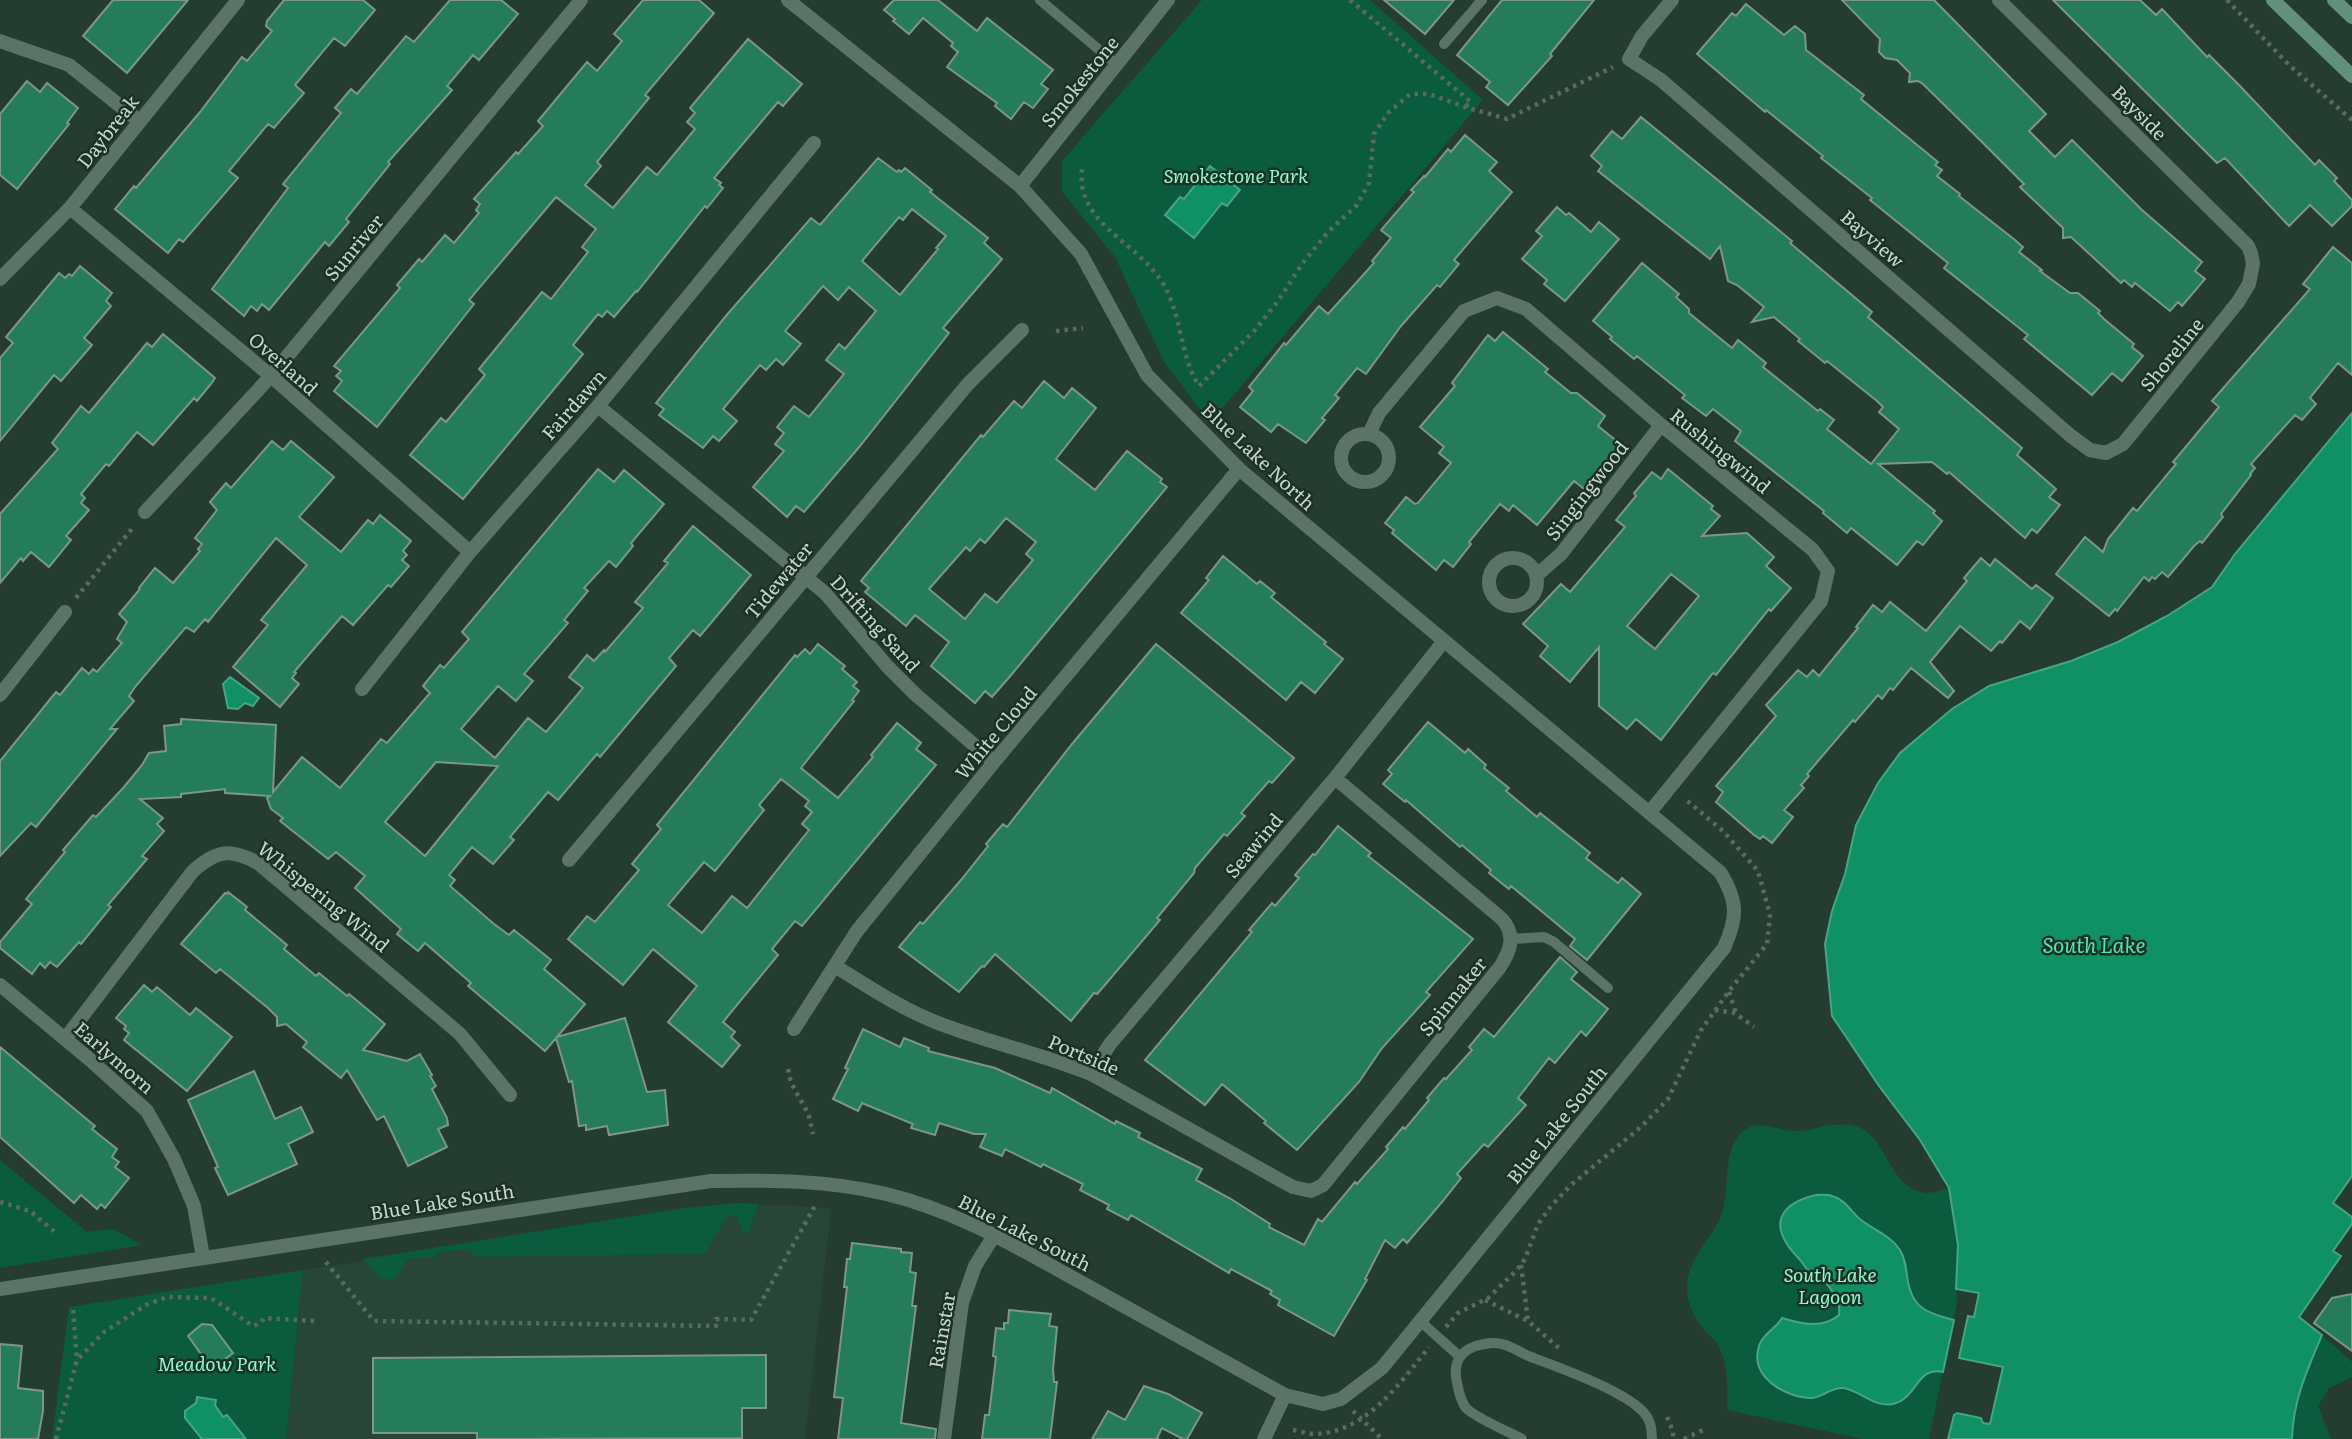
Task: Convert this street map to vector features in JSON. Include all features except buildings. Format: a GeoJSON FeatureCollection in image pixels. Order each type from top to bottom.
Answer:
{"type":"FeatureCollection","features":[{"type":"Feature","properties":{"kind":"main road"},"geometry":{"type":"LineString","coordinates":[[2273,0],[2352,76]]}},
{"type":"Feature","properties":{"kind":"main road"},"geometry":{"type":"LineString","coordinates":[[2334,0],[2352,17]]}},
{"type":"Feature","properties":{"kind":"street","name":"Daybreak"},"geometry":{"type":"LineString","coordinates":[[0,279],[70,208],[238,0]]}},
{"type":"Feature","properties":{"kind":"street","name":"Sunriver"},"geometry":{"type":"LineString","coordinates":[[145,512],[271,376],[581,0]]}},
{"type":"Feature","properties":{"kind":"street","name":"Blue Lake North"},"geometry":{"type":"LineString","coordinates":[[788,0],[1020,186],[1081,254],[1147,375],[1239,469],[1720,872],[1732,891],[1735,911]]}},
{"type":"Feature","properties":{"kind":"street","name":"Smokestone"},"geometry":{"type":"LineString","coordinates":[[1020,186],[1168,0]]}},
{"type":"Feature","properties":{"kind":"street"},"geometry":{"type":"LineString","coordinates":[[1629,59],[1642,36],[1672,0]]}},
{"type":"Feature","properties":{"kind":"street","name":"Bayside"},"geometry":{"type":"LineString","coordinates":[[2000,0],[2248,246],[2251,253]]}},
{"type":"Feature","properties":{"kind":"street"},"geometry":{"type":"LineString","coordinates":[[0,41],[69,65],[139,121]]}},
{"type":"Feature","properties":{"kind":"street","name":"Bayview"},"geometry":{"type":"LineString","coordinates":[[1629,59],[1661,80],[2090,450]]}},
{"type":"Feature","properties":{"kind":"street","name":"Fairdawn"},"geometry":{"type":"LineString","coordinates":[[362,689],[470,552],[597,406],[814,143]]}},
{"type":"Feature","properties":{"kind":"street","name":"Overland"},"geometry":{"type":"LineString","coordinates":[[70,208],[271,376],[470,552]]}},
{"type":"Feature","properties":{"kind":"street","name":"Shoreline"},"geometry":{"type":"LineString","coordinates":[[2090,450],[2106,453],[2123,444],[2238,302],[2253,275],[2251,253]]}},
{"type":"Feature","properties":{"kind":"street","name":"Rushingwind"},"geometry":{"type":"LineString","coordinates":[[1369,434],[1379,413],[1464,311],[1497,298],[1526,309],[1813,550],[1828,571],[1821,601],[1650,812]]}},
{"type":"Feature","properties":{"kind":"street","name":"Tidewater"},"geometry":{"type":"LineString","coordinates":[[569,860],[968,384],[1022,330]]}},
{"type":"Feature","properties":{"kind":"street","name":"Drifting Sand"},"geometry":{"type":"LineString","coordinates":[[597,406],[832,600],[887,666],[915,694],[994,762]]}},
{"type":"Feature","properties":{"kind":"street","name":"Singingwood"},"geometry":{"type":"LineString","coordinates":[[1537,575],[1561,554],[1661,425]]}},
{"type":"Feature","properties":{"kind":"street","name":"White Cloud"},"geometry":{"type":"LineString","coordinates":[[794,1029],[857,931],[994,762],[1239,469]]}},
{"type":"Feature","properties":{"kind":"street"},"geometry":{"type":"LineString","coordinates":[[0,695],[65,612]]}},
{"type":"Feature","properties":{"kind":"street","name":"Seawind"},"geometry":{"type":"LineString","coordinates":[[1091,1074],[1110,1044],[1335,778],[1444,641]]}},
{"type":"Feature","properties":{"kind":"street"},"geometry":{"type":"LineString","coordinates":[[1335,778],[1502,919],[1509,928],[1511,939]]}},
{"type":"Feature","properties":{"kind":"street","name":"Whispering Wind"},"geometry":{"type":"LineString","coordinates":[[65,1039],[193,871],[207,859],[226,852],[243,855],[258,863],[460,1034],[510,1095]]}},
{"type":"Feature","properties":{"kind":"street","name":"Blue Lake South"},"geometry":{"type":"LineString","coordinates":[[0,1289],[711,1181],[778,1180],[832,1184],[941,1211],[995,1234],[1285,1395],[1323,1404],[1341,1399],[1382,1368],[1724,948],[1732,930],[1735,911]]}},
{"type":"Feature","properties":{"kind":"street","name":"Spinnaker"},"geometry":{"type":"LineString","coordinates":[[1311,1191],[1323,1185],[1492,978],[1508,954],[1511,939]]}},
{"type":"Feature","properties":{"kind":"street","name":"Portside"},"geometry":{"type":"LineString","coordinates":[[835,966],[902,1007],[935,1022],[1061,1061],[1091,1074],[1293,1187],[1311,1191]]}},
{"type":"Feature","properties":{"kind":"street","name":"Earlymorn"},"geometry":{"type":"LineString","coordinates":[[0,985],[147,1111],[174,1159],[194,1206],[203,1257]]}},
{"type":"Feature","properties":{"kind":"street","name":"Rainstar"},"geometry":{"type":"LineString","coordinates":[[944,1439],[962,1303],[975,1266],[995,1234]]}},
{"type":"Feature","properties":{"kind":"street"},"geometry":{"type":"LineString","coordinates":[[1264,1439],[1285,1395]]}},
{"type":"Feature","properties":{"kind":"lane"},"geometry":{"type":"LineString","coordinates":[[1040,0],[1116,64]]}},
{"type":"Feature","properties":{"kind":"lane"},"geometry":{"type":"LineString","coordinates":[[1444,44],[1482,0]]}},
{"type":"Feature","properties":{"kind":"lane"},"geometry":{"type":"LineString","coordinates":[[1511,939],[1544,937],[1554,942],[1608,988]]}},
{"type":"Feature","properties":{"kind":"lane"},"geometry":{"type":"LineString","coordinates":[[1420,1321],[1459,1356]]}},
{"type":"Feature","properties":{"kind":"lane"},"geometry":{"type":"LineString","coordinates":[[1521,1439],[1467,1409],[1460,1398],[1454,1371],[1459,1356],[1477,1345],[1506,1344],[1574,1373],[1626,1400],[1645,1413],[1652,1428],[1652,1439]]}},
{"type":"Feature","properties":{"kind":"path"},"geometry":{"type":"LineString","coordinates":[[1350,0],[1471,102],[1465,107]]}},
{"type":"Feature","properties":{"kind":"path"},"geometry":{"type":"LineString","coordinates":[[2227,0],[2289,65],[2352,121]]}},
{"type":"Feature","properties":{"kind":"path"},"geometry":{"type":"LineString","coordinates":[[1082,169],[1083,195],[1091,211],[1144,260],[1169,294],[1185,352],[1199,386],[1255,330],[1328,232],[1357,205],[1369,183],[1374,134],[1388,113],[1410,94],[1429,94],[1507,119],[1629,59]]}},
{"type":"Feature","properties":{"kind":"path"},"geometry":{"type":"LineString","coordinates":[[1056,331],[1083,328]]}},
{"type":"Feature","properties":{"kind":"path"},"geometry":{"type":"LineString","coordinates":[[65,612],[145,512]]}},
{"type":"Feature","properties":{"kind":"path"},"geometry":{"type":"LineString","coordinates":[[1729,991],[1736,1014]]}},
{"type":"Feature","properties":{"kind":"path"},"geometry":{"type":"LineString","coordinates":[[1715,1010],[1736,1014],[1754,1027]]}},
{"type":"Feature","properties":{"kind":"path"},"geometry":{"type":"LineString","coordinates":[[788,1069],[791,1083],[808,1113],[813,1134]]}},
{"type":"Feature","properties":{"kind":"path"},"geometry":{"type":"LineString","coordinates":[[0,1202],[30,1211],[55,1232]]}},
{"type":"Feature","properties":{"kind":"path"},"geometry":{"type":"LineString","coordinates":[[326,1262],[374,1321],[716,1326],[716,1319],[751,1320],[816,1204]]}},
{"type":"Feature","properties":{"kind":"path"},"geometry":{"type":"LineString","coordinates":[[1521,1264],[1528,1321]]}},
{"type":"Feature","properties":{"kind":"path"},"geometry":{"type":"LineString","coordinates":[[77,1360],[104,1332],[146,1305],[167,1297],[211,1298],[253,1326],[261,1323],[264,1318],[314,1321]]}},
{"type":"Feature","properties":{"kind":"path"},"geometry":{"type":"LineString","coordinates":[[56,1439],[77,1360],[73,1310]]}},
{"type":"Feature","properties":{"kind":"path"},"geometry":{"type":"LineString","coordinates":[[1341,1399],[1382,1439]]}},
{"type":"Feature","properties":{"kind":"path"},"geometry":{"type":"LineString","coordinates":[[1684,1439],[1705,1429]]}},
{"type":"Feature","properties":{"kind":"shaded area"},"geometry":{"type":"Polygon","coordinates":[[[739,1205],[789,1205],[831,1209],[805,1439],[286,1439],[303,1270],[739,1205]]]}},
{"type":"Feature","properties":{"kind":"green space","name":"Smokestone Park"},"geometry":{"type":"Polygon","coordinates":[[[1202,0],[1370,0],[1483,100],[1210,423],[1164,362],[1115,257],[1062,191],[1062,161],[1202,0]]]}},
{"type":"Feature","properties":{"kind":"green space","name":"South Lake Lagoon"},"geometry":{"type":"Polygon","coordinates":[[[1756,1125],[1798,1131],[1829,1125],[1852,1125],[1864,1130],[1874,1139],[1895,1172],[1914,1190],[1927,1193],[1949,1188],[1958,1245],[1957,1302],[1929,1439],[1862,1439],[1727,1410],[1727,1378],[1722,1354],[1716,1342],[1697,1320],[1689,1302],[1689,1274],[1719,1221],[1725,1200],[1731,1152],[1741,1133],[1756,1125]]]}},
{"type":"Feature","properties":{"kind":"green space"},"geometry":{"type":"Polygon","coordinates":[[[0,1160],[87,1232],[113,1229],[142,1245],[0,1268],[0,1160]]]}},
{"type":"Feature","properties":{"kind":"green space"},"geometry":{"type":"Polygon","coordinates":[[[737,1203],[759,1204],[748,1233],[744,1233],[735,1214],[725,1219],[705,1254],[476,1257],[468,1249],[439,1252],[436,1257],[409,1257],[398,1276],[392,1280],[379,1277],[363,1259],[684,1208],[737,1203]]]}},
{"type":"Feature","properties":{"kind":"green space","name":"Meadow Park"},"geometry":{"type":"Polygon","coordinates":[[[303,1270],[286,1439],[52,1439],[69,1307],[303,1270]]]}},
{"type":"Feature","properties":{"kind":"green space"},"geometry":{"type":"Polygon","coordinates":[[[2322,1335],[2352,1362],[2352,1377],[2329,1388],[2318,1406],[2331,1439],[2292,1439],[2298,1399],[2322,1335]]]}},
{"type":"Feature","properties":{"kind":"water"},"geometry":{"type":"Polygon","coordinates":[[[1210,166],[1240,190],[1227,206],[1222,203],[1194,238],[1165,215],[1180,197],[1184,199],[1210,166]]]}},
{"type":"Feature","properties":{"kind":"water","name":"South Lake"},"geometry":{"type":"Polygon","coordinates":[[[2352,413],[2352,1176],[2333,1203],[2352,1217],[2352,1224],[2333,1251],[2341,1256],[2299,1317],[2322,1335],[2298,1399],[2292,1439],[1948,1439],[1954,1415],[1957,1413],[1981,1418],[1983,1423],[1990,1424],[2003,1367],[1959,1358],[1968,1316],[1974,1317],[1979,1293],[1956,1289],[1958,1245],[1949,1188],[1920,1140],[1879,1086],[1832,1016],[1825,944],[1856,825],[1878,783],[1900,753],[1952,709],[1989,686],[2071,661],[2118,642],[2167,616],[2212,587],[2235,554],[2352,413]]]}},
{"type":"Feature","properties":{"kind":"water"},"geometry":{"type":"Polygon","coordinates":[[[230,677],[259,698],[253,706],[245,703],[238,709],[228,708],[223,684],[230,677]]]}},
{"type":"Feature","properties":{"kind":"water"},"geometry":{"type":"Polygon","coordinates":[[[1816,1195],[1829,1195],[1841,1200],[1861,1220],[1892,1241],[1903,1256],[1909,1287],[1916,1302],[1935,1315],[1954,1320],[1943,1372],[1934,1371],[1927,1374],[1901,1401],[1886,1405],[1843,1388],[1812,1398],[1802,1397],[1772,1384],[1759,1367],[1759,1346],[1782,1318],[1819,1324],[1839,1315],[1837,1302],[1830,1288],[1819,1276],[1807,1270],[1787,1244],[1780,1225],[1785,1211],[1791,1206],[1816,1195]]]}},
{"type":"Feature","properties":{"kind":"water"},"geometry":{"type":"Polygon","coordinates":[[[197,1397],[216,1400],[215,1405],[223,1417],[227,1415],[246,1439],[202,1439],[185,1418],[185,1411],[196,1403],[197,1397]]]}}]}
